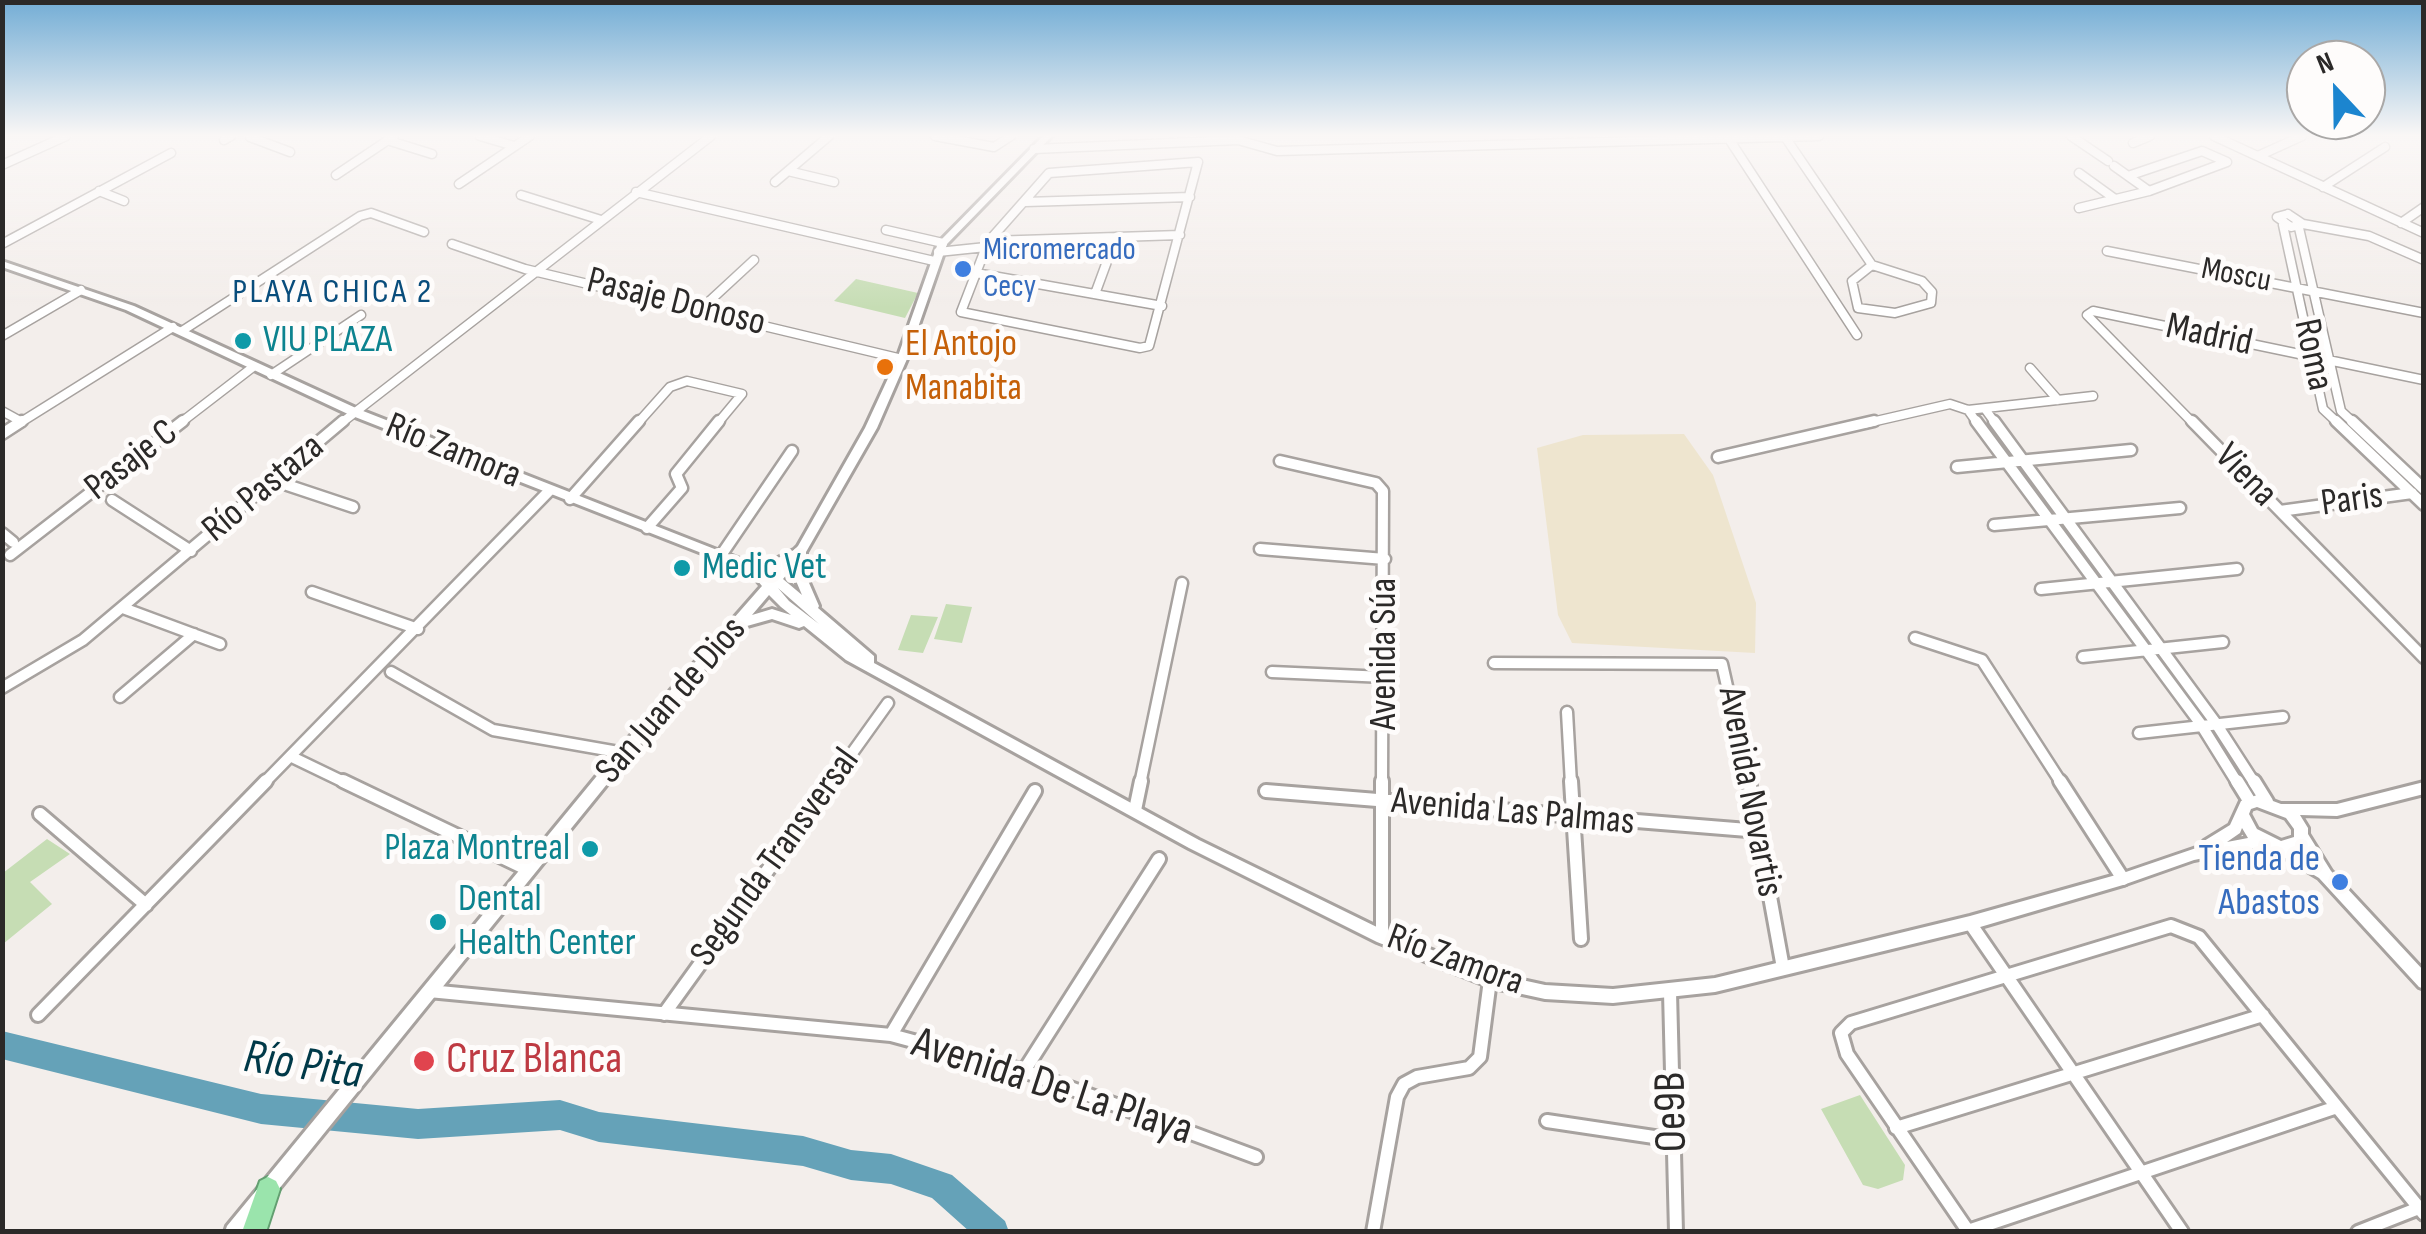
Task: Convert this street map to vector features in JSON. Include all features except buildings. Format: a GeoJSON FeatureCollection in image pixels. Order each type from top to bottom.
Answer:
{"type":"FeatureCollection","features":[{"type":"Feature","properties":{"kind":"highway"},"geometry":{"type":"LineString","coordinates":[[254,1232],[268,1189]]}},
{"type":"Feature","properties":{"kind":"street"},"geometry":{"type":"LineString","coordinates":[[2,244],[94,194]]}},
{"type":"Feature","properties":{"kind":"street"},"geometry":{"type":"LineString","coordinates":[[105,194],[124,201]]}},
{"type":"Feature","properties":{"kind":"street"},"geometry":{"type":"LineString","coordinates":[[521,194],[601,220]]}},
{"type":"Feature","properties":{"kind":"street","name":"Río Pastaza"},"geometry":{"type":"LineString","coordinates":[[2,688],[60,657],[354,412],[634,194]]}},
{"type":"Feature","properties":{"kind":"street"},"geometry":{"type":"LineString","coordinates":[[644,194],[939,251],[988,243],[1180,235]]}},
{"type":"Feature","properties":{"kind":"street","name":"San Juan de Dios"},"geometry":{"type":"LineString","coordinates":[[233,1232],[342,1093],[624,753],[776,584],[802,549],[871,428],[902,359],[939,251],[992,194]]}},
{"type":"Feature","properties":{"kind":"street"},"geometry":{"type":"LineString","coordinates":[[1033,194],[988,243],[962,308],[964,314],[1140,348],[1149,346],[1191,194]]}},
{"type":"Feature","properties":{"kind":"street"},"geometry":{"type":"LineString","coordinates":[[1768,194],[1857,335]]}},
{"type":"Feature","properties":{"kind":"street"},"geometry":{"type":"LineString","coordinates":[[1823,194],[1872,265],[1922,281],[1932,292],[1932,303],[1895,312],[1858,308],[1852,281],[1872,265]]}},
{"type":"Feature","properties":{"kind":"street"},"geometry":{"type":"LineString","coordinates":[[2108,194],[2115,199]]}},
{"type":"Feature","properties":{"kind":"street"},"geometry":{"type":"LineString","coordinates":[[2080,208],[2135,194]]}},
{"type":"Feature","properties":{"kind":"street"},"geometry":{"type":"LineString","coordinates":[[2336,194],[2424,233]]}},
{"type":"Feature","properties":{"kind":"street"},"geometry":{"type":"LineString","coordinates":[[1025,202],[1190,197]]}},
{"type":"Feature","properties":{"kind":"street"},"geometry":{"type":"LineString","coordinates":[[2400,222],[2424,207]]}},
{"type":"Feature","properties":{"kind":"street"},"geometry":{"type":"LineString","coordinates":[[2,434],[360,216],[370,213],[424,232]]}},
{"type":"Feature","properties":{"kind":"street","name":"Roma"},"geometry":{"type":"LineString","coordinates":[[2424,490],[2341,411],[2301,226],[2294,216],[2279,215],[2276,219],[2283,224],[2310,357],[2327,414],[2424,505]]}},
{"type":"Feature","properties":{"kind":"street"},"geometry":{"type":"LineString","coordinates":[[2301,226],[2369,236],[2424,260]]}},
{"type":"Feature","properties":{"kind":"street"},"geometry":{"type":"LineString","coordinates":[[886,230],[939,251]]}},
{"type":"Feature","properties":{"kind":"street"},"geometry":{"type":"LineString","coordinates":[[1095,294],[1116,237]]}},
{"type":"Feature","properties":{"kind":"street","name":"Pasaje Donoso"},"geometry":{"type":"LineString","coordinates":[[452,244],[525,269],[538,269],[902,359]]}},
{"type":"Feature","properties":{"kind":"street","name":"Moscu"},"geometry":{"type":"LineString","coordinates":[[2107,250],[2424,314]]}},
{"type":"Feature","properties":{"kind":"street"},"geometry":{"type":"LineString","coordinates":[[700,308],[754,260]]}},
{"type":"Feature","properties":{"kind":"street","name":"Río Zamora"},"geometry":{"type":"LineString","coordinates":[[2,264],[82,290],[178,329],[354,412],[754,569],[824,620],[882,671]]}},
{"type":"Feature","properties":{"kind":"street"},"geometry":{"type":"LineString","coordinates":[[976,273],[1162,306]]}},
{"type":"Feature","properties":{"kind":"street"},"geometry":{"type":"LineString","coordinates":[[2,336],[82,290]]}},
{"type":"Feature","properties":{"kind":"street","name":"Viena"},"geometry":{"type":"LineString","coordinates":[[2113,315],[2093,311],[2086,315],[2422,655]]}},
{"type":"Feature","properties":{"kind":"street","name":"Madrid"},"geometry":{"type":"LineString","coordinates":[[2113,315],[2424,380]]}},
{"type":"Feature","properties":{"kind":"street"},"geometry":{"type":"LineString","coordinates":[[271,375],[360,316]]}},
{"type":"Feature","properties":{"kind":"street","name":"Pasaje C"},"geometry":{"type":"LineString","coordinates":[[10,555],[253,367]]}},
{"type":"Feature","properties":{"kind":"street"},"geometry":{"type":"LineString","coordinates":[[2030,368],[2058,400]]}},
{"type":"Feature","properties":{"kind":"street"},"geometry":{"type":"LineString","coordinates":[[570,499],[670,387],[686,381],[742,394],[676,474],[682,488],[648,528]]}},
{"type":"Feature","properties":{"kind":"street"},"geometry":{"type":"LineString","coordinates":[[1718,456],[1950,404],[1968,410],[2093,396]]}},
{"type":"Feature","properties":{"kind":"street"},"geometry":{"type":"LineString","coordinates":[[1985,408],[2215,722],[2253,806],[2248,828],[2326,876]]}},
{"type":"Feature","properties":{"kind":"street"},"geometry":{"type":"LineString","coordinates":[[1968,410],[2200,723],[2253,806]]}},
{"type":"Feature","properties":{"kind":"street"},"geometry":{"type":"LineString","coordinates":[[2,411],[22,422]]}},
{"type":"Feature","properties":{"kind":"street"},"geometry":{"type":"LineString","coordinates":[[1958,467],[2131,450]]}},
{"type":"Feature","properties":{"kind":"street"},"geometry":{"type":"LineString","coordinates":[[724,551],[792,451]]}},
{"type":"Feature","properties":{"kind":"street","name":"Avenida Súa"},"geometry":{"type":"LineString","coordinates":[[1280,460],[1376,483],[1383,491],[1382,937]]}},
{"type":"Feature","properties":{"kind":"street"},"geometry":{"type":"LineString","coordinates":[[272,480],[353,508]]}},
{"type":"Feature","properties":{"kind":"street","name":"Paris"},"geometry":{"type":"LineString","coordinates":[[2280,511],[2424,490]]}},
{"type":"Feature","properties":{"kind":"street"},"geometry":{"type":"LineString","coordinates":[[38,1015],[550,492]]}},
{"type":"Feature","properties":{"kind":"street"},"geometry":{"type":"LineString","coordinates":[[112,500],[190,551]]}},
{"type":"Feature","properties":{"kind":"street"},"geometry":{"type":"LineString","coordinates":[[1994,525],[2180,508]]}},
{"type":"Feature","properties":{"kind":"street"},"geometry":{"type":"LineString","coordinates":[[2,533],[12,542]]}},
{"type":"Feature","properties":{"kind":"street"},"geometry":{"type":"LineString","coordinates":[[704,547],[764,566],[786,560],[802,549]]}},
{"type":"Feature","properties":{"kind":"street"},"geometry":{"type":"LineString","coordinates":[[802,549],[800,576],[809,601],[824,620]]}},
{"type":"Feature","properties":{"kind":"street"},"geometry":{"type":"LineString","coordinates":[[1260,549],[1385,558]]}},
{"type":"Feature","properties":{"kind":"street"},"geometry":{"type":"LineString","coordinates":[[754,569],[763,585],[761,601]]}},
{"type":"Feature","properties":{"kind":"street"},"geometry":{"type":"LineString","coordinates":[[2040,589],[2237,570]]}},
{"type":"Feature","properties":{"kind":"street"},"geometry":{"type":"LineString","coordinates":[[1135,810],[1182,583]]}},
{"type":"Feature","properties":{"kind":"street","name":"Río Zamora"},"geometry":{"type":"LineString","coordinates":[[776,584],[785,604],[823,636],[1194,844],[1382,937],[1490,980],[1545,992],[1613,996],[1670,992],[1970,922],[2123,879],[2194,854],[2268,843],[2293,847],[2302,833]]}},
{"type":"Feature","properties":{"kind":"street"},"geometry":{"type":"LineString","coordinates":[[312,592],[418,630]]}},
{"type":"Feature","properties":{"kind":"street"},"geometry":{"type":"LineString","coordinates":[[122,608],[220,644]]}},
{"type":"Feature","properties":{"kind":"street"},"geometry":{"type":"LineString","coordinates":[[740,624],[772,614],[823,636]]}},
{"type":"Feature","properties":{"kind":"street"},"geometry":{"type":"LineString","coordinates":[[120,697],[194,634]]}},
{"type":"Feature","properties":{"kind":"street"},"geometry":{"type":"LineString","coordinates":[[1915,638],[1982,660],[2123,879]]}},
{"type":"Feature","properties":{"kind":"street"},"geometry":{"type":"LineString","coordinates":[[2083,657],[2223,642]]}},
{"type":"Feature","properties":{"kind":"street","name":"Avenida Novartis"},"geometry":{"type":"LineString","coordinates":[[1494,662],[1722,664],[1760,831],[1783,968]]}},
{"type":"Feature","properties":{"kind":"street"},"geometry":{"type":"LineString","coordinates":[[391,672],[493,730],[624,753]]}},
{"type":"Feature","properties":{"kind":"street"},"geometry":{"type":"LineString","coordinates":[[1272,672],[1385,677]]}},
{"type":"Feature","properties":{"kind":"street","name":"Segunda Transversal"},"geometry":{"type":"LineString","coordinates":[[664,1014],[888,703]]}},
{"type":"Feature","properties":{"kind":"street"},"geometry":{"type":"LineString","coordinates":[[1567,712],[1581,940]]}},
{"type":"Feature","properties":{"kind":"street"},"geometry":{"type":"LineString","coordinates":[[2138,733],[2200,723],[2284,717]]}},
{"type":"Feature","properties":{"kind":"street"},"geometry":{"type":"LineString","coordinates":[[292,756],[529,870]]}},
{"type":"Feature","properties":{"kind":"street"},"geometry":{"type":"LineString","coordinates":[[2253,806],[2337,810],[2424,788]]}},
{"type":"Feature","properties":{"kind":"street"},"geometry":{"type":"LineString","coordinates":[[892,1035],[1035,791]]}},
{"type":"Feature","properties":{"kind":"street","name":"Avenida Las Palmas"},"geometry":{"type":"LineString","coordinates":[[1266,791],[1572,819],[1760,831]]}},
{"type":"Feature","properties":{"kind":"street","name":"Río Zamora"},"geometry":{"type":"LineString","coordinates":[[2194,854],[2236,829],[2253,806]]}},
{"type":"Feature","properties":{"kind":"street"},"geometry":{"type":"LineString","coordinates":[[2284,809],[2326,876],[2424,982]]}},
{"type":"Feature","properties":{"kind":"street"},"geometry":{"type":"LineString","coordinates":[[2302,833],[2337,810]]}},
{"type":"Feature","properties":{"kind":"street"},"geometry":{"type":"LineString","coordinates":[[40,814],[146,905]]}},
{"type":"Feature","properties":{"kind":"street"},"geometry":{"type":"LineString","coordinates":[[1024,1071],[1158,859]]}},
{"type":"Feature","properties":{"kind":"street"},"geometry":{"type":"LineString","coordinates":[[1970,922],[2182,1232]]}},
{"type":"Feature","properties":{"kind":"street"},"geometry":{"type":"LineString","coordinates":[[2337,1107],[1968,1232],[1840,1042],[1844,1028],[2178,926],[2199,937],[2263,1015],[2421,1211],[2358,1232]]}},
{"type":"Feature","properties":{"kind":"street"},"geometry":{"type":"LineString","coordinates":[[1373,1232],[1397,1097],[1404,1084],[1417,1077],[1469,1068],[1480,1057],[1490,980]]}},
{"type":"Feature","properties":{"kind":"street","name":"Avenida De La Playa"},"geometry":{"type":"LineString","coordinates":[[428,991],[892,1035],[1024,1071],[1256,1157]]}},
{"type":"Feature","properties":{"kind":"street","name":"Oe9B"},"geometry":{"type":"LineString","coordinates":[[1670,992],[1676,1232]]}},
{"type":"Feature","properties":{"kind":"street"},"geometry":{"type":"LineString","coordinates":[[1896,1128],[2263,1015]]}},
{"type":"Feature","properties":{"kind":"street"},"geometry":{"type":"LineString","coordinates":[[1546,1121],[1674,1140]]}},
{"type":"Feature","properties":{"kind":"shaded area"},"geometry":{"type":"Polygon","coordinates":[[[1684,434],[1713,475],[1756,603],[1755,653],[1572,643],[1558,615],[1537,448],[1583,435],[1684,434]]]}},
{"type":"Feature","properties":{"kind":"green space"},"geometry":{"type":"Polygon","coordinates":[[[856,279],[918,293],[905,318],[834,301],[856,279]]]}},
{"type":"Feature","properties":{"kind":"green space"},"geometry":{"type":"Polygon","coordinates":[[[946,604],[972,607],[962,643],[934,639],[946,604]]]}},
{"type":"Feature","properties":{"kind":"green space"},"geometry":{"type":"Polygon","coordinates":[[[911,615],[938,617],[923,653],[898,650],[911,615]]]}},
{"type":"Feature","properties":{"kind":"green space"},"geometry":{"type":"Polygon","coordinates":[[[47,839],[70,854],[30,882],[52,904],[3,944],[3,873],[47,839]]]}},
{"type":"Feature","properties":{"kind":"green space"},"geometry":{"type":"Polygon","coordinates":[[[1860,1095],[1905,1165],[1903,1180],[1878,1189],[1863,1185],[1821,1109],[1860,1095]]]}},
{"type":"Feature","properties":{"kind":"waterway","name":"Río Pita"},"geometry":{"type":"LineString","coordinates":[[2,1045],[261,1109],[418,1124],[560,1115],[599,1127],[803,1151],[851,1165],[891,1169],[941,1186],[994,1232]]}},
{"type":"Feature","properties":{"kind":"place","name":"Micromercado Cecy"},"geometry":{"type":"Point","coordinates":[963,269]}},
{"type":"Feature","properties":{"kind":"place","name":"VIU PLAZA"},"geometry":{"type":"Point","coordinates":[243,341]}},
{"type":"Feature","properties":{"kind":"place","name":"El Antojo Manabita"},"geometry":{"type":"Point","coordinates":[885,367]}},
{"type":"Feature","properties":{"kind":"place","name":"Medic Vet"},"geometry":{"type":"Point","coordinates":[682,568]}},
{"type":"Feature","properties":{"kind":"place","name":"Plaza Montreal"},"geometry":{"type":"Point","coordinates":[590,849]}},
{"type":"Feature","properties":{"kind":"place","name":"Tienda de Abastos"},"geometry":{"type":"Point","coordinates":[2340,882]}},
{"type":"Feature","properties":{"kind":"place","name":"Dental Health Center"},"geometry":{"type":"Point","coordinates":[438,922]}},
{"type":"Feature","properties":{"kind":"place","name":"Cruz Blanca"},"geometry":{"type":"Point","coordinates":[424,1061]}},
{"type":"Feature","properties":{"kind":"district","name":"PLAYA CHICA 2"},"geometry":{"type":"Point","coordinates":[333,293]}}]}
